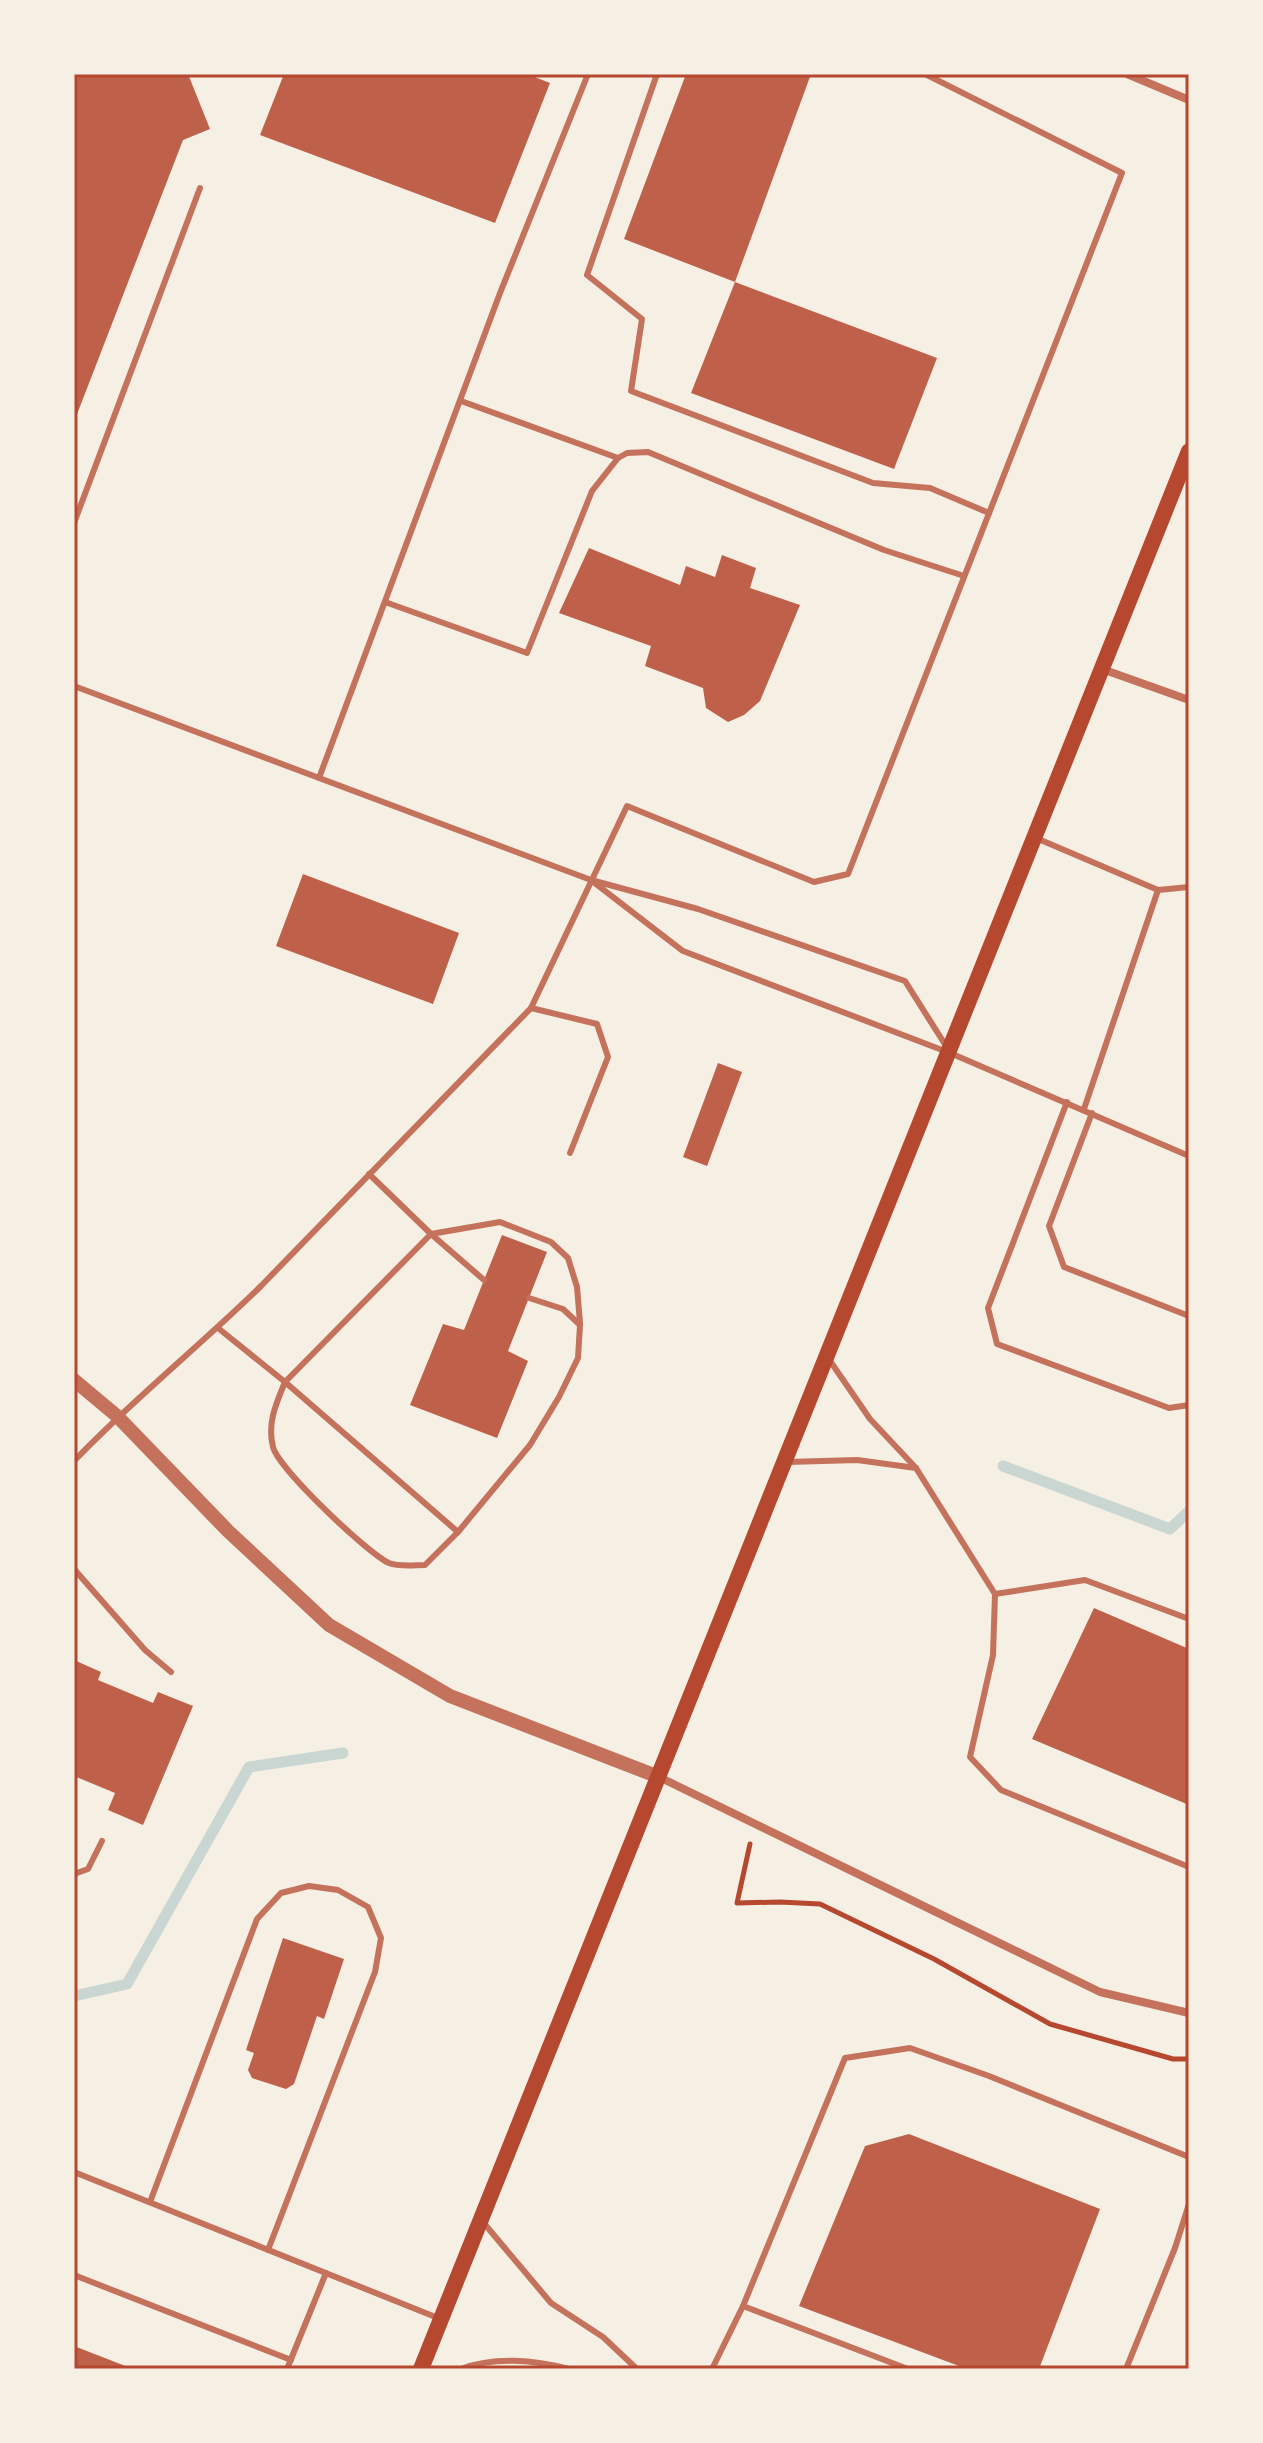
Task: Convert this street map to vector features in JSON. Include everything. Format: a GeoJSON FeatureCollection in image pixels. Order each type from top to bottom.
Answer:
{"type":"FeatureCollection","features":[{"type":"Feature","properties":{"kind":"main road"},"geometry":{"type":"LineString","coordinates":[[421,2369],[1189,451]]}},
{"type":"Feature","properties":{"kind":"street"},"geometry":{"type":"LineString","coordinates":[[1127,74],[1189,100]]}},
{"type":"Feature","properties":{"kind":"street"},"geometry":{"type":"LineString","coordinates":[[1102,668],[1189,700]]}},
{"type":"Feature","properties":{"kind":"street"},"geometry":{"type":"LineString","coordinates":[[74,1380],[117,1416],[228,1531],[329,1625],[450,1696],[659,1777],[1100,1992],[1189,2013]]}},
{"type":"Feature","properties":{"kind":"lane"},"geometry":{"type":"LineString","coordinates":[[319,778],[500,293],[588,74]]}},
{"type":"Feature","properties":{"kind":"lane"},"geometry":{"type":"LineString","coordinates":[[657,74],[587,275],[642,319],[631,391],[873,483],[930,488],[989,513]]}},
{"type":"Feature","properties":{"kind":"lane"},"geometry":{"type":"LineString","coordinates":[[74,1461],[117,1416],[218,1328],[531,1008],[627,806],[814,882],[848,874],[1122,173],[925,74]]}},
{"type":"Feature","properties":{"kind":"lane"},"geometry":{"type":"LineString","coordinates":[[74,523],[200,188]]}},
{"type":"Feature","properties":{"kind":"lane"},"geometry":{"type":"LineString","coordinates":[[461,401],[618,458]]}},
{"type":"Feature","properties":{"kind":"lane"},"geometry":{"type":"LineString","coordinates":[[385,602],[527,653],[592,491],[618,458],[627,453],[648,452],[884,550],[964,576]]}},
{"type":"Feature","properties":{"kind":"lane"},"geometry":{"type":"LineString","coordinates":[[74,686],[591,880],[698,909],[905,981],[950,1053]]}},
{"type":"Feature","properties":{"kind":"lane"},"geometry":{"type":"LineString","coordinates":[[1036,838],[1158,890],[1189,887]]}},
{"type":"Feature","properties":{"kind":"lane"},"geometry":{"type":"LineString","coordinates":[[591,880],[683,951],[950,1053],[1189,1156]]}},
{"type":"Feature","properties":{"kind":"lane"},"geometry":{"type":"LineString","coordinates":[[1158,890],[1049,1226],[1064,1267],[1189,1316]]}},
{"type":"Feature","properties":{"kind":"lane"},"geometry":{"type":"LineString","coordinates":[[531,1008],[597,1024],[608,1057],[570,1153]]}},
{"type":"Feature","properties":{"kind":"lane"},"geometry":{"type":"LineString","coordinates":[[1067,1102],[988,1308],[997,1344],[1169,1408],[1189,1405]]}},
{"type":"Feature","properties":{"kind":"lane"},"geometry":{"type":"LineString","coordinates":[[369,1174],[484,1280]]}},
{"type":"Feature","properties":{"kind":"lane"},"geometry":{"type":"LineString","coordinates":[[500,1222],[551,1242],[568,1258],[577,1287],[580,1325],[578,1358],[530,1445],[458,1532],[425,1565],[392,1565],[372,1553],[313,1498],[274,1451],[270,1432],[273,1411],[285,1382],[431,1234],[500,1222]]}},
{"type":"Feature","properties":{"kind":"lane"},"geometry":{"type":"LineString","coordinates":[[529,1298],[563,1309],[580,1325]]}},
{"type":"Feature","properties":{"kind":"lane"},"geometry":{"type":"LineString","coordinates":[[218,1328],[458,1532]]}},
{"type":"Feature","properties":{"kind":"lane"},"geometry":{"type":"LineString","coordinates":[[828,1357],[870,1419],[916,1468],[995,1594],[993,1655],[970,1757],[1001,1790],[1189,1867]]}},
{"type":"Feature","properties":{"kind":"lane"},"geometry":{"type":"LineString","coordinates":[[786,1462],[857,1460],[916,1468]]}},
{"type":"Feature","properties":{"kind":"lane"},"geometry":{"type":"LineString","coordinates":[[74,1569],[145,1650],[171,1672]]}},
{"type":"Feature","properties":{"kind":"lane"},"geometry":{"type":"LineString","coordinates":[[995,1594],[1085,1580],[1189,1619]]}},
{"type":"Feature","properties":{"kind":"lane"},"geometry":{"type":"LineString","coordinates":[[74,1874],[88,1869],[102,1841]]}},
{"type":"Feature","properties":{"kind":"lane"},"geometry":{"type":"LineString","coordinates":[[150,2202],[257,1919],[281,1893],[309,1886],[338,1890],[368,1907],[381,1938],[375,1972],[268,2250]]}},
{"type":"Feature","properties":{"kind":"lane"},"geometry":{"type":"LineString","coordinates":[[712,2369],[743,2306],[845,2058],[910,2048],[989,2076],[1189,2157]]}},
{"type":"Feature","properties":{"kind":"lane"},"geometry":{"type":"LineString","coordinates":[[74,2172],[442,2319]]}},
{"type":"Feature","properties":{"kind":"lane"},"geometry":{"type":"LineString","coordinates":[[1126,2369],[1175,2248],[1189,2204]]}},
{"type":"Feature","properties":{"kind":"lane"},"geometry":{"type":"LineString","coordinates":[[481,2220],[551,2303],[603,2337],[637,2369]]}},
{"type":"Feature","properties":{"kind":"lane"},"geometry":{"type":"LineString","coordinates":[[287,2369],[326,2273]]}},
{"type":"Feature","properties":{"kind":"lane"},"geometry":{"type":"LineString","coordinates":[[74,2275],[291,2360]]}},
{"type":"Feature","properties":{"kind":"lane"},"geometry":{"type":"LineString","coordinates":[[743,2306],[908,2369]]}},
{"type":"Feature","properties":{"kind":"lane"},"geometry":{"type":"LineString","coordinates":[[461,2369],[474,2364],[524,2361],[569,2369]]}},
{"type":"Feature","properties":{"kind":"path"},"geometry":{"type":"LineString","coordinates":[[755,1823],[737,1903],[820,1904],[934,1959],[1050,2024],[1173,2059],[1189,2059]]}},
{"type":"Feature","properties":{"kind":"building"},"geometry":{"type":"Polygon","coordinates":[[[76,74],[188,74],[210,129],[183,140],[74,422],[76,74]]]}},
{"type":"Feature","properties":{"kind":"building"},"geometry":{"type":"Polygon","coordinates":[[[284,74],[527,74],[550,83],[495,223],[260,135],[284,74]]]}},
{"type":"Feature","properties":{"kind":"building"},"geometry":{"type":"Polygon","coordinates":[[[686,74],[811,74],[735,282],[624,239],[686,74]]]}},
{"type":"Feature","properties":{"kind":"building"},"geometry":{"type":"Polygon","coordinates":[[[735,282],[937,358],[894,469],[691,393],[735,282]]]}},
{"type":"Feature","properties":{"kind":"building"},"geometry":{"type":"Polygon","coordinates":[[[589,548],[680,585],[686,566],[715,577],[722,555],[756,568],[750,588],[800,605],[760,701],[744,715],[728,722],[706,708],[703,688],[645,666],[651,646],[559,613],[589,548]]]}},
{"type":"Feature","properties":{"kind":"building"},"geometry":{"type":"Polygon","coordinates":[[[303,874],[459,933],[433,1004],[276,946],[303,874]]]}},
{"type":"Feature","properties":{"kind":"building"},"geometry":{"type":"Polygon","coordinates":[[[718,1063],[742,1072],[707,1166],[683,1157],[718,1063]]]}},
{"type":"Feature","properties":{"kind":"building"},"geometry":{"type":"Polygon","coordinates":[[[502,1235],[547,1252],[508,1351],[528,1361],[497,1438],[410,1405],[443,1324],[464,1330],[502,1235]]]}},
{"type":"Feature","properties":{"kind":"building"},"geometry":{"type":"Polygon","coordinates":[[[1094,1608],[1189,1649],[1189,1805],[1032,1739],[1094,1608]]]}},
{"type":"Feature","properties":{"kind":"building"},"geometry":{"type":"Polygon","coordinates":[[[74,1660],[101,1672],[98,1680],[153,1703],[158,1692],[193,1706],[143,1825],[108,1810],[115,1793],[74,1776],[74,1660]]]}},
{"type":"Feature","properties":{"kind":"building"},"geometry":{"type":"Polygon","coordinates":[[[283,1938],[344,1959],[324,2019],[317,2016],[294,2084],[286,2089],[252,2078],[248,2070],[254,2053],[246,2050],[283,1938]]]}},
{"type":"Feature","properties":{"kind":"building"},"geometry":{"type":"Polygon","coordinates":[[[909,2134],[1100,2209],[1039,2369],[967,2369],[799,2306],[865,2146],[909,2134]]]}},
{"type":"Feature","properties":{"kind":"building"},"geometry":{"type":"Polygon","coordinates":[[[74,2346],[133,2369],[74,2369],[74,2346]]]}},
{"type":"Feature","properties":{"kind":"waterway"},"geometry":{"type":"LineString","coordinates":[[1003,1466],[1170,1529],[1189,1511]]}},
{"type":"Feature","properties":{"kind":"waterway"},"geometry":{"type":"LineString","coordinates":[[74,1996],[127,1984],[249,1767],[343,1753]]}}]}
